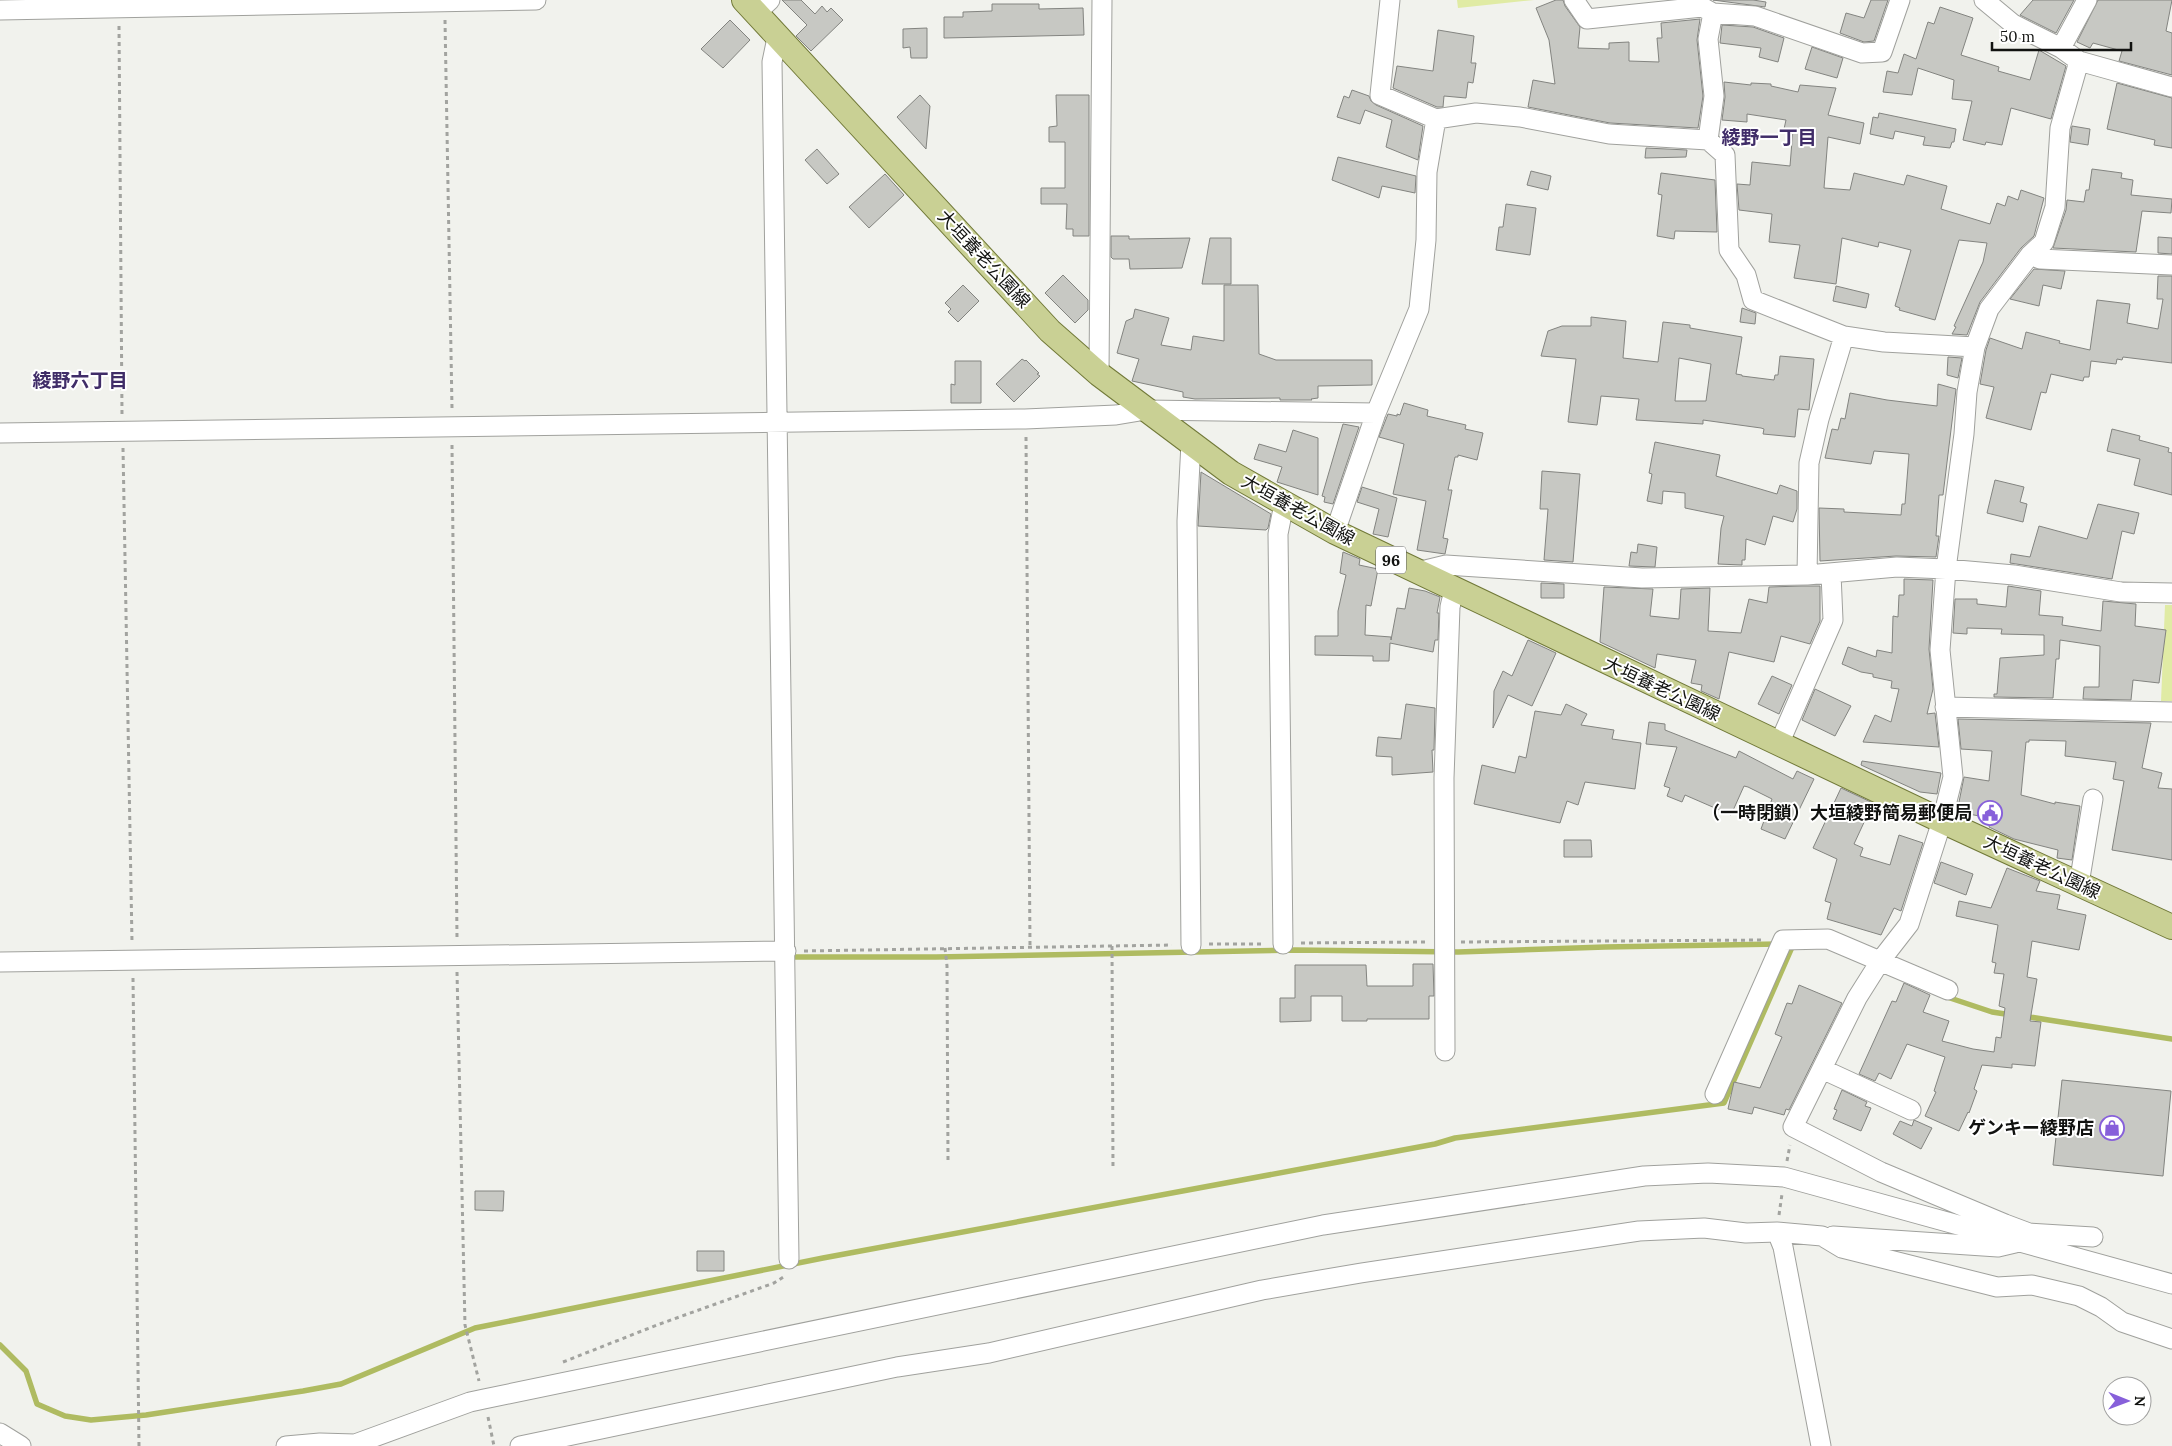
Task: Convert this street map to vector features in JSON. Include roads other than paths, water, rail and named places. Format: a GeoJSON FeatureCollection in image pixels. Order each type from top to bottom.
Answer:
{"type":"FeatureCollection","features":[{"type":"Feature","properties":{"kind":"main road","name":"大垣養老公園線"},"geometry":{"type":"LineString","coordinates":[[756,4],[777,38],[1050,331],[1099,374],[1231,473],[1335,532],[1454,590],[1942,822],[2172,927]]}},
{"type":"Feature","properties":{"kind":"street"},"geometry":{"type":"LineString","coordinates":[[0,10],[536,0]]}},
{"type":"Feature","properties":{"kind":"street"},"geometry":{"type":"LineString","coordinates":[[1099,374],[1102,0]]}},
{"type":"Feature","properties":{"kind":"street"},"geometry":{"type":"LineString","coordinates":[[1390,0],[1380,95],[1436,119],[1476,112],[1520,117],[1608,134],[1708,140],[1725,155],[1729,250],[1746,275],[1753,300],[1844,336],[1884,342],[1975,347]]}},
{"type":"Feature","properties":{"kind":"street"},"geometry":{"type":"LineString","coordinates":[[1574,0],[1587,19],[1702,6],[1713,12],[1755,16],[1862,53],[1882,52],[1900,0]]}},
{"type":"Feature","properties":{"kind":"street"},"geometry":{"type":"LineString","coordinates":[[1984,0],[2013,24],[2061,48],[2079,61],[2172,87]]}},
{"type":"Feature","properties":{"kind":"street"},"geometry":{"type":"LineString","coordinates":[[2061,48],[2087,0]]}},
{"type":"Feature","properties":{"kind":"street"},"geometry":{"type":"LineString","coordinates":[[1708,140],[1714,96],[1708,39],[1713,12]]}},
{"type":"Feature","properties":{"kind":"street"},"geometry":{"type":"LineString","coordinates":[[777,38],[772,62],[789,1259]]}},
{"type":"Feature","properties":{"kind":"street"},"geometry":{"type":"LineString","coordinates":[[2025,1237],[1881,1172],[1793,1127],[1856,998],[1881,960],[1909,924],[1942,822],[1953,777],[1940,650],[1946,569],[1964,434],[1967,392],[1975,347],[1989,309],[2030,255],[2044,242],[2054,207],[2060,128],[2079,61]]}},
{"type":"Feature","properties":{"kind":"street"},"geometry":{"type":"LineString","coordinates":[[1335,532],[1376,413],[1419,309],[1426,240],[1427,172],[1436,119]]}},
{"type":"Feature","properties":{"kind":"street"},"geometry":{"type":"LineString","coordinates":[[2030,255],[2040,259],[2172,264]]}},
{"type":"Feature","properties":{"kind":"street"},"geometry":{"type":"LineString","coordinates":[[1807,576],[1809,462],[1819,419],[1844,336]]}},
{"type":"Feature","properties":{"kind":"street"},"geometry":{"type":"LineString","coordinates":[[0,433],[1026,419],[1116,416],[1146,410],[1376,413]]}},
{"type":"Feature","properties":{"kind":"street"},"geometry":{"type":"LineString","coordinates":[[1191,443],[1187,521],[1191,945]]}},
{"type":"Feature","properties":{"kind":"street"},"geometry":{"type":"LineString","coordinates":[[1283,944],[1278,534],[1284,504]]}},
{"type":"Feature","properties":{"kind":"street"},"geometry":{"type":"LineString","coordinates":[[1417,572],[1446,565],[1642,578],[1807,576],[1897,567],[2014,575],[2121,592],[2172,593]]}},
{"type":"Feature","properties":{"kind":"street"},"geometry":{"type":"LineString","coordinates":[[1779,744],[1833,620],[1832,574]]}},
{"type":"Feature","properties":{"kind":"street"},"geometry":{"type":"LineString","coordinates":[[1445,1051],[1444,778],[1450,607],[1454,590]]}},
{"type":"Feature","properties":{"kind":"street"},"geometry":{"type":"LineString","coordinates":[[1945,707],[2172,712]]}},
{"type":"Feature","properties":{"kind":"street"},"geometry":{"type":"LineString","coordinates":[[2079,884],[2093,799]]}},
{"type":"Feature","properties":{"kind":"street"},"geometry":{"type":"LineString","coordinates":[[1715,1094],[1783,940],[1828,938],[1948,990]]}},
{"type":"Feature","properties":{"kind":"street"},"geometry":{"type":"LineString","coordinates":[[0,962],[457,954],[786,951]]}},
{"type":"Feature","properties":{"kind":"street"},"geometry":{"type":"LineString","coordinates":[[1822,1069],[1911,1110]]}},
{"type":"Feature","properties":{"kind":"street"},"geometry":{"type":"LineString","coordinates":[[286,1446],[320,1442],[355,1444],[484,1398],[1323,1225],[1644,1176],[1708,1173],[1784,1177],[2025,1237],[2172,1284]]}},
{"type":"Feature","properties":{"kind":"street"},"geometry":{"type":"LineString","coordinates":[[520,1446],[897,1367],[989,1353],[1262,1290],[1362,1272],[1639,1231],[1704,1228],[1746,1233],[1777,1232],[1998,1247],[2025,1237],[2093,1237]]}},
{"type":"Feature","properties":{"kind":"street"},"geometry":{"type":"LineString","coordinates":[[1777,1232],[1783,1247],[1821,1446]]}},
{"type":"Feature","properties":{"kind":"street"},"geometry":{"type":"LineString","coordinates":[[1822,1236],[1842,1248],[1997,1287],[2032,1285],[2079,1296],[2102,1308],[2122,1322],[2172,1339]]}},
{"type":"Feature","properties":{"kind":"street"},"geometry":{"type":"LineString","coordinates":[[0,1433],[21,1446]]}},
{"type":"Feature","properties":{"kind":"waterway"},"geometry":{"type":"LineString","coordinates":[[788,957],[936,957],[1295,950],[1458,952],[1779,944]]}},
{"type":"Feature","properties":{"kind":"waterway"},"geometry":{"type":"LineString","coordinates":[[0,1345],[26,1371],[37,1404],[65,1416],[91,1420],[146,1415],[341,1384],[475,1328],[823,1258],[1435,1144],[1455,1138],[1724,1103],[1793,945],[1795,945]]}},
{"type":"Feature","properties":{"kind":"waterway"},"geometry":{"type":"LineString","coordinates":[[1944,996],[1992,1012],[2012,1015]]}},
{"type":"Feature","properties":{"kind":"waterway"},"geometry":{"type":"LineString","coordinates":[[2023,1016],[2172,1039]]}},
{"type":"Feature","properties":{"kind":"place","name":"（一時閉鎖）大垣綾野簡易郵便局"},"geometry":{"type":"Point","coordinates":[1990,813]}},
{"type":"Feature","properties":{"kind":"place","name":"ゲンキー綾野店"},"geometry":{"type":"Point","coordinates":[2112,1128]}},
{"type":"Feature","properties":{"kind":"district","name":"綾野一丁目"},"geometry":{"type":"Point","coordinates":[1769,137]}},
{"type":"Feature","properties":{"kind":"district","name":"綾野六丁目"},"geometry":{"type":"Point","coordinates":[80,380]}}]}
